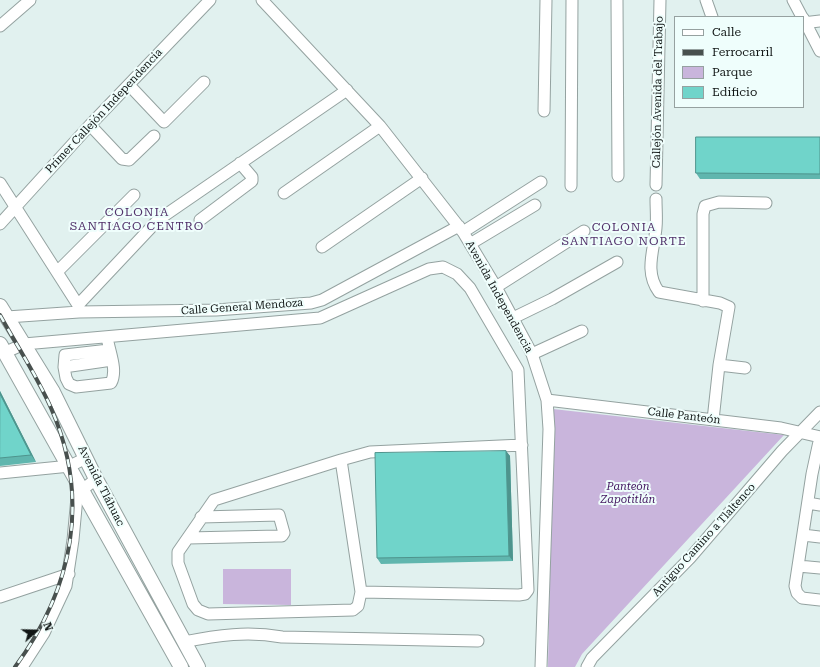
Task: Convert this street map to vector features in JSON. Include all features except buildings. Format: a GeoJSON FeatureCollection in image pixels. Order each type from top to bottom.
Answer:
{"type":"FeatureCollection","features":[{"type":"Feature","properties":{"kind":"main road","name":"Avenida Tláhuac"},"geometry":{"type":"LineString","coordinates":[[3,311],[53,392],[96,479],[198,667]]}},
{"type":"Feature","properties":{"kind":"main road","name":"Avenida Tláhuac"},"geometry":{"type":"LineString","coordinates":[[3,348],[181,667]]}},
{"type":"Feature","properties":{"kind":"main road"},"geometry":{"type":"LineString","coordinates":[[155,622],[169,615]]}},
{"type":"Feature","properties":{"kind":"street"},"geometry":{"type":"LineString","coordinates":[[0,26],[30,0]]}},
{"type":"Feature","properties":{"kind":"street","name":"Primer Callejón Independencia"},"geometry":{"type":"LineString","coordinates":[[0,224],[90,125],[210,0]]}},
{"type":"Feature","properties":{"kind":"street","name":"Avenida Independencia"},"geometry":{"type":"LineString","coordinates":[[262,0],[380,126],[461,229],[514,318],[532,354],[547,400],[548,429],[541,667]]}},
{"type":"Feature","properties":{"kind":"street"},"geometry":{"type":"LineString","coordinates":[[544,111],[546,0]]}},
{"type":"Feature","properties":{"kind":"street"},"geometry":{"type":"LineString","coordinates":[[571,186],[572,0]]}},
{"type":"Feature","properties":{"kind":"street"},"geometry":{"type":"LineString","coordinates":[[617,0],[618,176]]}},
{"type":"Feature","properties":{"kind":"street","name":"Callejón Avenida del Trabajo"},"geometry":{"type":"LineString","coordinates":[[656,185],[660,0]]}},
{"type":"Feature","properties":{"kind":"street"},"geometry":{"type":"LineString","coordinates":[[706,0],[712,16]]}},
{"type":"Feature","properties":{"kind":"street"},"geometry":{"type":"LineString","coordinates":[[793,0],[801,16]]}},
{"type":"Feature","properties":{"kind":"street"},"geometry":{"type":"LineString","coordinates":[[804,20],[820,21]]}},
{"type":"Feature","properties":{"kind":"street"},"geometry":{"type":"LineString","coordinates":[[804,22],[820,51]]}},
{"type":"Feature","properties":{"kind":"street"},"geometry":{"type":"LineString","coordinates":[[129,85],[164,122],[204,82]]}},
{"type":"Feature","properties":{"kind":"street"},"geometry":{"type":"LineString","coordinates":[[0,183],[16,205],[78,308],[158,220],[347,90]]}},
{"type":"Feature","properties":{"kind":"street"},"geometry":{"type":"LineString","coordinates":[[90,125],[122,159],[125,160],[129,160],[154,136]]}},
{"type":"Feature","properties":{"kind":"street"},"geometry":{"type":"LineString","coordinates":[[284,193],[380,126]]}},
{"type":"Feature","properties":{"kind":"street"},"geometry":{"type":"LineString","coordinates":[[200,220],[252,181],[252,176],[240,163]]}},
{"type":"Feature","properties":{"kind":"street"},"geometry":{"type":"LineString","coordinates":[[322,247],[422,178]]}},
{"type":"Feature","properties":{"kind":"street","name":"Calle General Mendoza"},"geometry":{"type":"LineString","coordinates":[[3,311],[78,308],[216,310],[311,303],[322,300],[461,229],[541,182]]}},
{"type":"Feature","properties":{"kind":"street"},"geometry":{"type":"LineString","coordinates":[[57,272],[134,195]]}},
{"type":"Feature","properties":{"kind":"street"},"geometry":{"type":"LineString","coordinates":[[656,199],[656,228],[651,266],[655,286],[659,292],[720,303],[729,307],[719,364],[713,420]]}},
{"type":"Feature","properties":{"kind":"street"},"geometry":{"type":"LineString","coordinates":[[703,301],[703,214],[705,206],[718,202],[766,203]]}},
{"type":"Feature","properties":{"kind":"street"},"geometry":{"type":"LineString","coordinates":[[470,244],[535,205]]}},
{"type":"Feature","properties":{"kind":"street"},"geometry":{"type":"LineString","coordinates":[[496,288],[584,231]]}},
{"type":"Feature","properties":{"kind":"street"},"geometry":{"type":"LineString","coordinates":[[514,318],[552,299],[617,262]]}},
{"type":"Feature","properties":{"kind":"street"},"geometry":{"type":"LineString","coordinates":[[3,348],[24,344],[320,318],[429,269],[443,267],[457,274],[470,288],[518,370],[528,590],[525,594],[361,592]]}},
{"type":"Feature","properties":{"kind":"street"},"geometry":{"type":"LineString","coordinates":[[532,354],[582,331]]}},
{"type":"Feature","properties":{"kind":"street"},"geometry":{"type":"LineString","coordinates":[[107,337],[110,355],[113,378],[111,383],[76,387],[69,384],[64,367],[65,356],[110,355]]}},
{"type":"Feature","properties":{"kind":"street"},"geometry":{"type":"LineString","coordinates":[[719,364],[745,368]]}},
{"type":"Feature","properties":{"kind":"street","name":"Calle Panteón"},"geometry":{"type":"LineString","coordinates":[[547,400],[802,432],[820,437]]}},
{"type":"Feature","properties":{"kind":"street","name":"Antiguo Camino a Tlaltenco"},"geometry":{"type":"LineString","coordinates":[[587,667],[592,658],[690,558],[772,463],[820,412]]}},
{"type":"Feature","properties":{"kind":"street"},"geometry":{"type":"LineString","coordinates":[[820,437],[816,475],[808,503],[795,586],[797,593],[802,598],[820,600]]}},
{"type":"Feature","properties":{"kind":"street"},"geometry":{"type":"LineString","coordinates":[[341,460],[361,592],[358,606],[353,610],[208,614],[198,610],[193,604],[178,563],[178,552],[214,500],[341,460],[370,452],[522,445]]}},
{"type":"Feature","properties":{"kind":"street"},"geometry":{"type":"LineString","coordinates":[[0,473],[70,466],[86,458]]}},
{"type":"Feature","properties":{"kind":"street"},"geometry":{"type":"LineString","coordinates":[[22,667],[44,633],[66,586],[69,574],[78,497],[82,490],[96,479]]}},
{"type":"Feature","properties":{"kind":"street"},"geometry":{"type":"LineString","coordinates":[[808,503],[820,505]]}},
{"type":"Feature","properties":{"kind":"street"},"geometry":{"type":"LineString","coordinates":[[188,538],[282,536],[284,533],[279,515],[202,517]]}},
{"type":"Feature","properties":{"kind":"street"},"geometry":{"type":"LineString","coordinates":[[803,536],[820,537]]}},
{"type":"Feature","properties":{"kind":"street"},"geometry":{"type":"LineString","coordinates":[[798,566],[820,568]]}},
{"type":"Feature","properties":{"kind":"street"},"geometry":{"type":"LineString","coordinates":[[0,597],[69,574]]}},
{"type":"Feature","properties":{"kind":"street"},"geometry":{"type":"LineString","coordinates":[[184,642],[215,636],[244,633],[290,638],[478,641]]}},
{"type":"Feature","properties":{"kind":"green space","name":"Panteón Zapotitlán"},"geometry":{"type":"Polygon","coordinates":[[[553,409],[784,435],[582,654],[575,667],[548,667],[553,409]]]}},
{"type":"Feature","properties":{"kind":"green space"},"geometry":{"type":"Polygon","coordinates":[[[223,569],[291,569],[291,605],[223,604],[223,569]]]}},
{"type":"Feature","properties":{"kind":"railway"},"geometry":{"type":"LineString","coordinates":[[0,315],[51,408],[63,442],[70,476],[72,509],[70,542],[62,574],[51,606],[35,637],[15,667]]}},
{"type":"Feature","properties":{"kind":"district","name":"COLONIA SANTIAGO CENTRO"},"geometry":{"type":"Point","coordinates":[137,219]}},
{"type":"Feature","properties":{"kind":"district","name":"COLONIA SANTIAGO NORTE"},"geometry":{"type":"Point","coordinates":[624,234]}}]}
